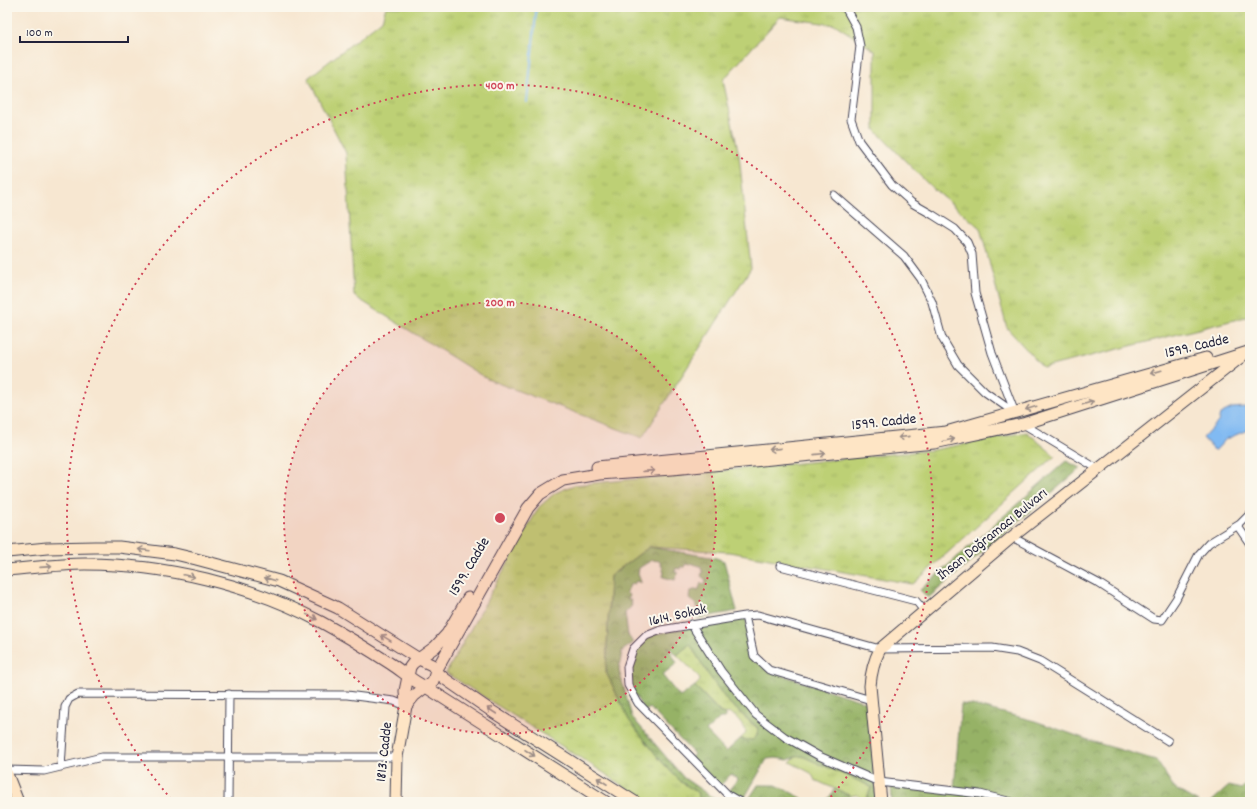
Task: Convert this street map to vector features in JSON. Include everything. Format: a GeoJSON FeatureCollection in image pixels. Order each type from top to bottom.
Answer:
{"type":"FeatureCollection","features":[{"type":"Feature","properties":{"kind":"street"},"geometry":{"type":"LineString","coordinates":[[846,7],[856,27],[860,46],[850,119],[860,141],[892,185],[912,203],[956,229],[967,242],[972,254],[975,293],[992,353],[1015,413],[1023,424],[1098,469]]}},
{"type":"Feature","properties":{"kind":"street"},"geometry":{"type":"LineString","coordinates":[[834,195],[860,216],[904,256],[921,279],[932,302],[942,338],[958,365],[985,392],[1015,413]]}},
{"type":"Feature","properties":{"kind":"street","name":"1599. Cadde"},"geometry":{"type":"LineString","coordinates":[[419,659],[435,647],[447,634],[524,506],[538,490],[559,478],[590,468],[946,432],[1201,359],[1249,351]]}},
{"type":"Feature","properties":{"kind":"street","name":"1599. Cadde"},"geometry":{"type":"LineString","coordinates":[[436,671],[528,508],[540,494],[563,480],[599,474],[672,469],[934,443],[1023,424],[1249,351]]}},
{"type":"Feature","properties":{"kind":"street","name":"İhsan Doğramacı Bulvarı"},"geometry":{"type":"LineString","coordinates":[[881,802],[870,686],[871,671],[880,649],[1012,537],[1249,351]]}},
{"type":"Feature","properties":{"kind":"street"},"geometry":{"type":"LineString","coordinates":[[1012,537],[1098,583],[1154,619],[1162,620],[1176,599],[1199,554],[1209,543],[1240,524],[1250,514]]}},
{"type":"Feature","properties":{"kind":"street"},"geometry":{"type":"LineString","coordinates":[[1240,524],[1239,528],[1250,544]]}},
{"type":"Feature","properties":{"kind":"street"},"geometry":{"type":"LineString","coordinates":[[7,552],[47,548],[119,547],[175,554],[279,581],[338,608],[419,659],[432,665],[445,679],[493,712],[635,802]]}},
{"type":"Feature","properties":{"kind":"street"},"geometry":{"type":"LineString","coordinates":[[7,570],[85,564],[128,566],[177,573],[223,583],[278,601],[347,636],[408,675],[419,685],[426,687],[606,802]]}},
{"type":"Feature","properties":{"kind":"street"},"geometry":{"type":"LineString","coordinates":[[780,566],[916,601],[925,612]]}},
{"type":"Feature","properties":{"kind":"street","name":"1614. Sokak"},"geometry":{"type":"LineString","coordinates":[[740,802],[728,795],[638,703],[628,685],[627,667],[633,649],[646,636],[661,630],[691,624],[758,615],[880,649],[992,648],[1017,652],[1040,661],[1168,741]]}},
{"type":"Feature","properties":{"kind":"street"},"geometry":{"type":"LineString","coordinates":[[745,616],[754,656],[769,670],[871,700]]}},
{"type":"Feature","properties":{"kind":"street"},"geometry":{"type":"LineString","coordinates":[[691,624],[721,671],[756,716],[785,737],[819,756],[879,782],[980,794],[1012,802]]}},
{"type":"Feature","properties":{"kind":"street"},"geometry":{"type":"LineString","coordinates":[[408,675],[410,667],[419,659]]}},
{"type":"Feature","properties":{"kind":"street"},"geometry":{"type":"LineString","coordinates":[[426,687],[433,682],[436,671]]}},
{"type":"Feature","properties":{"kind":"street","name":"1813. Cadde"},"geometry":{"type":"LineString","coordinates":[[396,802],[397,757],[406,706],[405,700],[408,675]]}},
{"type":"Feature","properties":{"kind":"street","name":"1813. Cadde"},"geometry":{"type":"LineString","coordinates":[[406,706],[414,696],[426,687]]}},
{"type":"Feature","properties":{"kind":"street"},"geometry":{"type":"LineString","coordinates":[[228,802],[229,694]]}},
{"type":"Feature","properties":{"kind":"street"},"geometry":{"type":"LineString","coordinates":[[61,767],[65,707],[69,699],[75,695],[229,694],[355,696],[394,701],[406,706]]}},
{"type":"Feature","properties":{"kind":"street"},"geometry":{"type":"LineString","coordinates":[[7,770],[44,771],[102,757],[397,757]]}},
{"type":"Feature","properties":{"kind":"street"},"geometry":{"type":"LineString","coordinates":[[7,774],[18,802]]}},
{"type":"Feature","properties":{"kind":"green space"},"geometry":{"type":"Polygon","coordinates":[[[386,7],[1250,7],[1250,316],[1043,368],[1007,328],[980,228],[928,184],[875,130],[875,51],[836,25],[780,17],[723,80],[739,155],[751,268],[642,438],[487,379],[354,296],[346,153],[308,78],[382,20],[386,7]]]}},
{"type":"Feature","properties":{"kind":"green space"},"geometry":{"type":"Polygon","coordinates":[[[1027,432],[1055,456],[913,584],[729,552],[649,547],[610,576],[606,672],[629,720],[661,761],[681,782],[697,792],[701,802],[647,802],[601,771],[446,673],[539,507],[555,493],[574,485],[933,450],[1027,432]]]}},
{"type":"Feature","properties":{"kind":"green space"},"geometry":{"type":"Polygon","coordinates":[[[1066,461],[1081,468],[928,598],[920,590],[1066,461]]]}},
{"type":"Feature","properties":{"kind":"green space"},"geometry":{"type":"Polygon","coordinates":[[[649,547],[716,558],[724,561],[737,611],[698,618],[697,605],[689,599],[690,591],[699,589],[701,583],[705,584],[706,580],[701,576],[703,571],[701,570],[702,567],[691,563],[690,565],[685,564],[684,568],[681,566],[680,569],[676,568],[675,572],[678,573],[675,580],[663,577],[664,572],[660,561],[652,560],[639,568],[638,574],[641,583],[636,581],[634,584],[631,583],[626,593],[629,595],[628,599],[631,600],[630,603],[632,604],[625,613],[628,635],[633,643],[622,651],[619,670],[632,717],[684,778],[719,802],[701,802],[697,792],[681,782],[661,761],[629,720],[606,672],[610,576],[649,547]]]}},
{"type":"Feature","properties":{"kind":"green space"},"geometry":{"type":"Polygon","coordinates":[[[745,616],[754,656],[769,671],[868,703],[877,802],[868,802],[866,800],[871,788],[870,786],[802,756],[788,760],[776,758],[767,759],[742,802],[728,795],[732,786],[738,779],[731,774],[720,786],[691,758],[694,754],[650,708],[645,711],[628,685],[633,649],[646,636],[745,616]],[[690,644],[677,655],[667,646],[677,663],[662,675],[680,697],[695,686],[720,713],[725,714],[725,718],[720,718],[706,731],[726,752],[740,739],[753,740],[757,735],[758,728],[727,701],[708,674],[690,644]]]}},
{"type":"Feature","properties":{"kind":"green space"},"geometry":{"type":"Polygon","coordinates":[[[690,644],[708,674],[727,701],[758,729],[757,735],[753,741],[740,739],[746,733],[738,719],[734,715],[721,713],[695,686],[700,681],[699,677],[677,655],[690,644]]]}},
{"type":"Feature","properties":{"kind":"green space"},"geometry":{"type":"Polygon","coordinates":[[[961,704],[972,705],[1035,721],[1097,743],[1156,760],[1175,789],[1198,802],[892,802],[891,784],[954,790],[961,704]]]}},
{"type":"Feature","properties":{"kind":"green space"},"geometry":{"type":"Polygon","coordinates":[[[802,756],[870,786],[871,788],[866,800],[856,795],[851,796],[815,780],[811,773],[790,762],[795,757],[802,756]]]}},
{"type":"Feature","properties":{"kind":"green space"},"geometry":{"type":"Polygon","coordinates":[[[1250,780],[1250,802],[1211,802],[1229,786],[1241,789],[1250,780]]]}},
{"type":"Feature","properties":{"kind":"green space"},"geometry":{"type":"Polygon","coordinates":[[[758,785],[776,785],[802,798],[800,802],[747,802],[758,785]]]}},
{"type":"Feature","properties":{"kind":"green space"},"geometry":{"type":"Polygon","coordinates":[[[835,789],[851,796],[847,802],[826,802],[835,789]]]}},
{"type":"Feature","properties":{"kind":"water"},"geometry":{"type":"Polygon","coordinates":[[[1244,407],[1250,410],[1250,429],[1226,439],[1215,451],[1203,438],[1218,422],[1220,414],[1232,408],[1244,407]]]}},
{"type":"Feature","properties":{"kind":"waterway"},"geometry":{"type":"LineString","coordinates":[[527,102],[536,14],[535,7]]}}]}
